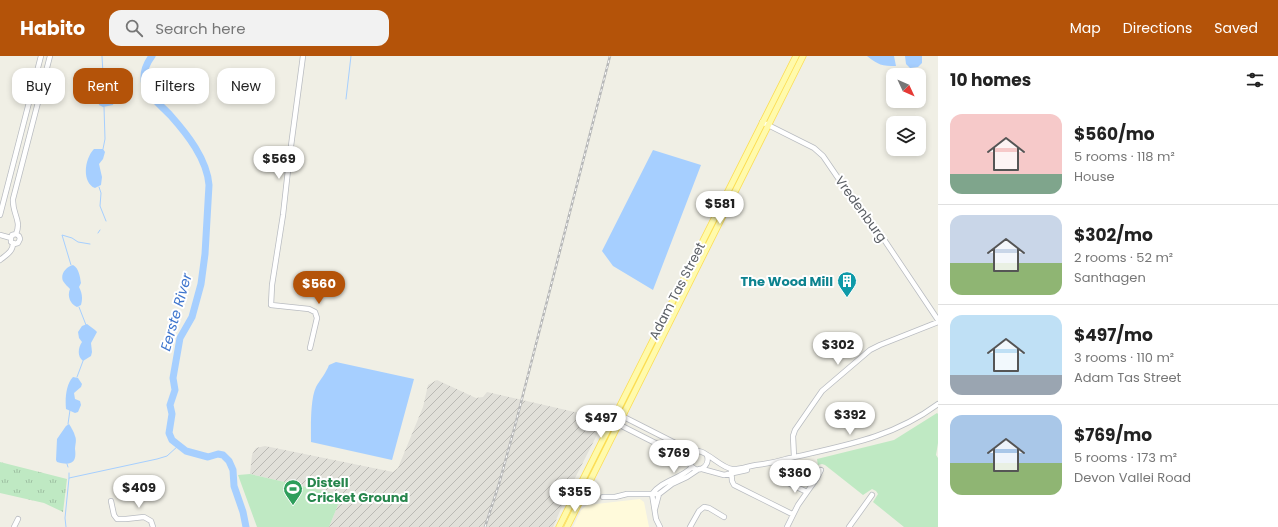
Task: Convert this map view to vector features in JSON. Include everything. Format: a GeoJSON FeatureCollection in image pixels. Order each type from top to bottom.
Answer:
{"type":"FeatureCollection","features":[{"type":"Feature","properties":{"kind":"main road","name":"Adam Tas Street"},"geometry":{"type":"LineString","coordinates":[[559,527],[796,56]]}},
{"type":"Feature","properties":{"kind":"main road","name":"Adam Tas Street"},"geometry":{"type":"LineString","coordinates":[[567,527],[803,56]]}},
{"type":"Feature","properties":{"kind":"street"},"geometry":{"type":"LineString","coordinates":[[0,215],[41,56]]}},
{"type":"Feature","properties":{"kind":"street"},"geometry":{"type":"LineString","coordinates":[[11,238],[12,235],[16,234],[19,224],[13,207],[13,199],[50,56]]}},
{"type":"Feature","properties":{"kind":"street"},"geometry":{"type":"LineString","coordinates":[[303,56],[283,215],[272,285],[271,305],[309,309],[315,312],[317,318],[310,348]]}},
{"type":"Feature","properties":{"kind":"street","name":"Vredenburg"},"geometry":{"type":"LineString","coordinates":[[762,122],[814,148],[823,156],[849,194],[883,238],[938,321]]}},
{"type":"Feature","properties":{"kind":"street"},"geometry":{"type":"LineString","coordinates":[[13,243],[16,244],[20,240],[19,236],[16,234]]}},
{"type":"Feature","properties":{"kind":"street"},"geometry":{"type":"LineString","coordinates":[[0,235],[11,238]]}},
{"type":"Feature","properties":{"kind":"street"},"geometry":{"type":"LineString","coordinates":[[0,260],[13,248],[11,238]]}},
{"type":"Feature","properties":{"kind":"street"},"geometry":{"type":"LineString","coordinates":[[794,457],[794,430],[822,391],[872,349],[938,321]]}},
{"type":"Feature","properties":{"kind":"street"},"geometry":{"type":"LineString","coordinates":[[612,421],[619,423],[681,456],[691,466],[724,475],[731,472],[756,468],[762,465],[875,438],[910,422],[938,404]]}},
{"type":"Feature","properties":{"kind":"street"},"geometry":{"type":"LineString","coordinates":[[616,413],[623,415],[685,448],[695,451],[702,451],[731,472],[734,485],[792,514]]}},
{"type":"Feature","properties":{"kind":"street"},"geometry":{"type":"LineString","coordinates":[[691,466],[690,458],[692,453],[695,451]]}},
{"type":"Feature","properties":{"kind":"street"},"geometry":{"type":"LineString","coordinates":[[603,496],[610,497],[627,494],[659,494],[672,484],[707,465],[707,455]]}},
{"type":"Feature","properties":{"kind":"street"},"geometry":{"type":"LineString","coordinates":[[660,527],[655,513],[652,494],[655,489],[662,484],[682,475],[691,466]]}},
{"type":"Feature","properties":{"kind":"street"},"geometry":{"type":"LineString","coordinates":[[787,527],[792,514],[821,470]]}},
{"type":"Feature","properties":{"kind":"street"},"geometry":{"type":"LineString","coordinates":[[784,481],[807,492]]}},
{"type":"Feature","properties":{"kind":"street"},"geometry":{"type":"LineString","coordinates":[[655,513],[659,494]]}},
{"type":"Feature","properties":{"kind":"street"},"geometry":{"type":"LineString","coordinates":[[849,527],[872,495]]}},
{"type":"Feature","properties":{"kind":"street"},"geometry":{"type":"LineString","coordinates":[[111,501],[114,515],[117,519],[144,517],[150,521],[153,527]]}},
{"type":"Feature","properties":{"kind":"street"},"geometry":{"type":"LineString","coordinates":[[692,526],[698,511],[702,508],[706,507],[724,517]]}},
{"type":"Feature","properties":{"kind":"street"},"geometry":{"type":"LineString","coordinates":[[14,527],[18,519]]}},
{"type":"Feature","properties":{"kind":"shaded area"},"geometry":{"type":"Polygon","coordinates":[[[437,380],[476,398],[483,397],[487,392],[601,418],[603,423],[571,486],[553,527],[329,527],[342,495],[250,474],[252,455],[254,451],[256,448],[265,446],[393,472],[398,468],[423,407],[428,385],[437,380]]]}},
{"type":"Feature","properties":{"kind":"shaded area"},"geometry":{"type":"Polygon","coordinates":[[[640,499],[644,502],[649,527],[573,527],[581,510],[587,505],[640,499]]]}},
{"type":"Feature","properties":{"kind":"green space"},"geometry":{"type":"Polygon","coordinates":[[[937,413],[938,443],[936,455],[938,458],[938,527],[904,527],[873,502],[878,494],[876,491],[872,489],[863,495],[825,465],[818,465],[817,459],[894,440],[937,413]]]}},
{"type":"Feature","properties":{"kind":"green space"},"geometry":{"type":"Polygon","coordinates":[[[0,462],[67,479],[63,512],[44,503],[0,493],[0,462]]]}},
{"type":"Feature","properties":{"kind":"green space","name":"Distell Cricket Ground"},"geometry":{"type":"Polygon","coordinates":[[[250,474],[342,495],[329,527],[257,527],[238,475],[250,474]]]}},
{"type":"Feature","properties":{"kind":"water"},"geometry":{"type":"Polygon","coordinates":[[[867,56],[894,56],[896,66],[880,64],[867,56]]]}},
{"type":"Feature","properties":{"kind":"water"},"geometry":{"type":"Polygon","coordinates":[[[905,56],[922,56],[922,63],[918,67],[910,68],[906,64],[905,56]]]}},
{"type":"Feature","properties":{"kind":"water"},"geometry":{"type":"Polygon","coordinates":[[[99,104],[113,104],[103,107],[99,104]]]}},
{"type":"Feature","properties":{"kind":"water"},"geometry":{"type":"Polygon","coordinates":[[[94,149],[103,149],[105,152],[103,159],[99,164],[102,177],[101,185],[95,188],[88,181],[86,175],[88,158],[94,149]]]}},
{"type":"Feature","properties":{"kind":"water"},"geometry":{"type":"Polygon","coordinates":[[[653,150],[701,165],[653,290],[613,266],[602,251],[653,150]]]}},
{"type":"Feature","properties":{"kind":"water"},"geometry":{"type":"Polygon","coordinates":[[[73,265],[78,270],[81,283],[79,287],[82,302],[81,305],[77,307],[71,302],[69,297],[70,289],[62,278],[64,271],[73,265]]]}},
{"type":"Feature","properties":{"kind":"water"},"geometry":{"type":"Polygon","coordinates":[[[87,324],[97,332],[91,343],[91,356],[83,361],[79,354],[79,349],[82,342],[79,338],[78,332],[82,326],[87,324]]]}},
{"type":"Feature","properties":{"kind":"water"},"geometry":{"type":"Polygon","coordinates":[[[336,362],[414,379],[392,460],[311,442],[311,414],[314,392],[329,365],[336,362]]]}},
{"type":"Feature","properties":{"kind":"water"},"geometry":{"type":"Polygon","coordinates":[[[73,377],[78,378],[82,384],[81,387],[74,393],[75,399],[80,401],[81,405],[78,412],[75,413],[66,409],[67,388],[73,377]]]}},
{"type":"Feature","properties":{"kind":"water"},"geometry":{"type":"Polygon","coordinates":[[[69,424],[76,438],[75,458],[72,462],[66,464],[57,462],[56,460],[57,439],[69,424]]]}},
{"type":"Feature","properties":{"kind":"waterway"},"geometry":{"type":"LineString","coordinates":[[102,56],[103,68]]}},
{"type":"Feature","properties":{"kind":"waterway","name":"Eerste River"},"geometry":{"type":"LineString","coordinates":[[152,56],[144,73],[145,85],[153,97],[190,139],[200,156],[209,185],[205,254],[201,284],[192,317],[180,338],[173,378],[175,390],[170,405],[172,414],[169,433],[172,440],[186,451],[208,457],[218,454],[223,455],[229,461],[233,470],[234,486],[243,512],[246,527]]}},
{"type":"Feature","properties":{"kind":"waterway"},"geometry":{"type":"LineString","coordinates":[[346,99],[351,56]]}},
{"type":"Feature","properties":{"kind":"waterway"},"geometry":{"type":"LineString","coordinates":[[103,149],[105,139],[104,107]]}},
{"type":"Feature","properties":{"kind":"waterway"},"geometry":{"type":"LineString","coordinates":[[99,187],[101,193],[100,206],[106,221]]}},
{"type":"Feature","properties":{"kind":"waterway"},"geometry":{"type":"LineString","coordinates":[[71,265],[62,235],[72,238],[78,242],[90,244]]}},
{"type":"Feature","properties":{"kind":"waterway"},"geometry":{"type":"LineString","coordinates":[[79,307],[86,325]]}},
{"type":"Feature","properties":{"kind":"waterway"},"geometry":{"type":"LineString","coordinates":[[77,377],[83,361]]}},
{"type":"Feature","properties":{"kind":"waterway"},"geometry":{"type":"LineString","coordinates":[[68,424],[70,410]]}},
{"type":"Feature","properties":{"kind":"waterway"},"geometry":{"type":"LineString","coordinates":[[66,527],[65,518],[69,478],[157,459],[167,456],[178,446]]}},
{"type":"Feature","properties":{"kind":"waterway"},"geometry":{"type":"LineString","coordinates":[[69,473],[69,478]]}},
{"type":"Feature","properties":{"kind":"railway"},"geometry":{"type":"LineString","coordinates":[[485,527],[499,484],[516,422],[610,56]]}},
{"type":"Feature","properties":{"kind":"place","name":"The Wood Mill"},"geometry":{"type":"Point","coordinates":[847,298]}},
{"type":"Feature","properties":{"kind":"place","name":"Distell Cricket Ground"},"geometry":{"type":"Point","coordinates":[293,506]}}]}
